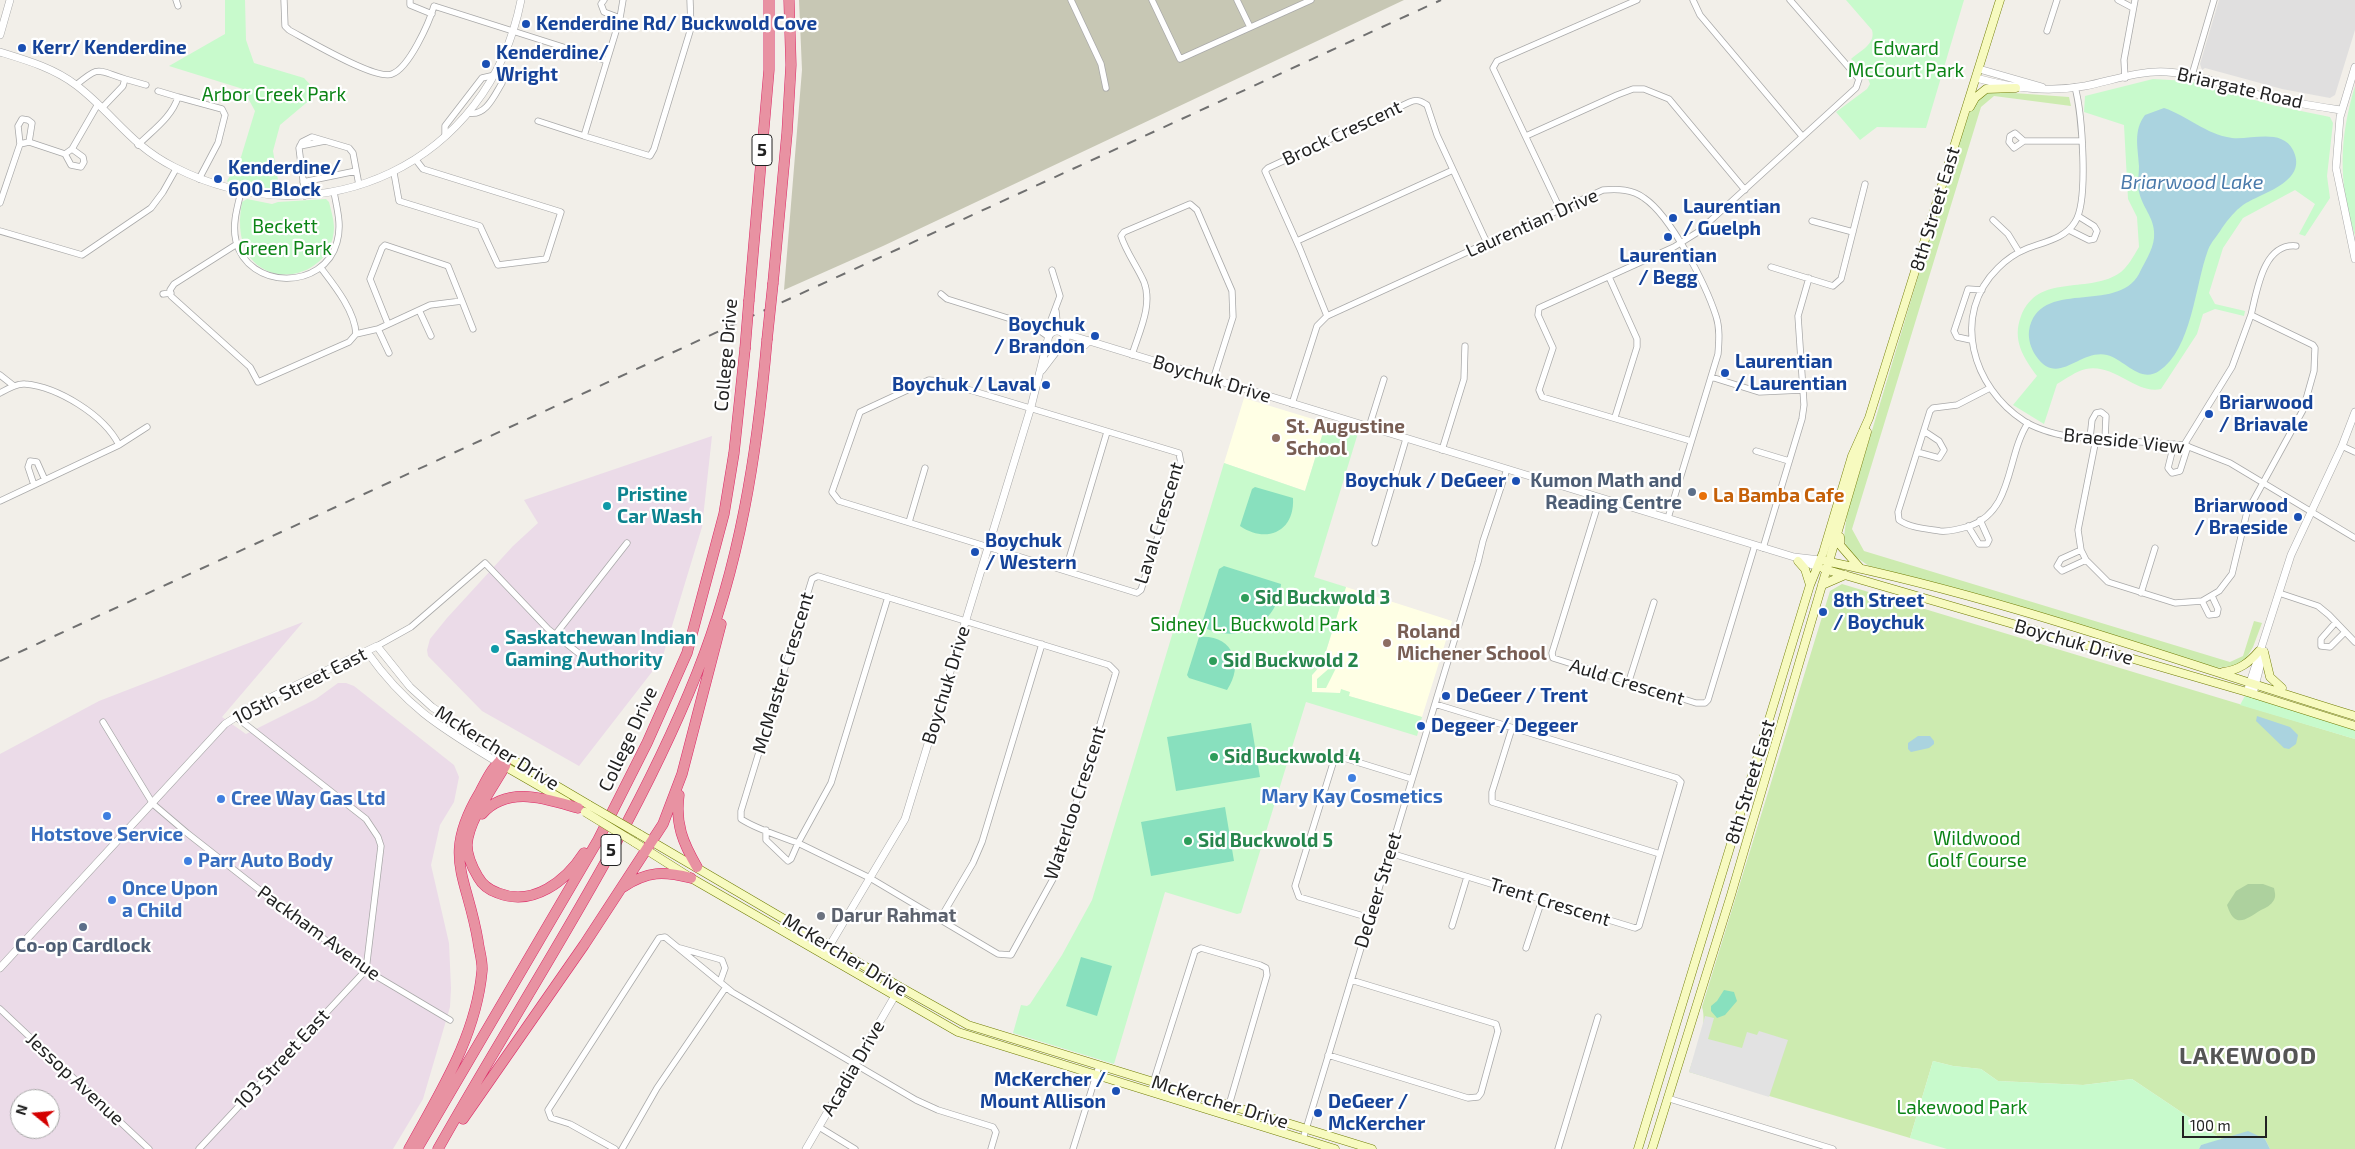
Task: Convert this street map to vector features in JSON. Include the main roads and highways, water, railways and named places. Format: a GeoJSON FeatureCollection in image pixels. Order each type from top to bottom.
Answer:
{"type":"FeatureCollection","features":[{"type":"Feature","properties":{"kind":"highway","name":"College Drive"},"geometry":{"type":"LineString","coordinates":[[417,1149],[571,888],[630,780],[687,653],[724,514],[734,454],[769,70],[769,0]]}},
{"type":"Feature","properties":{"kind":"highway","name":"College Drive"},"geometry":{"type":"LineString","coordinates":[[440,1149],[530,995],[649,779],[697,673],[741,531],[753,474],[768,340],[791,65],[788,0]]}},
{"type":"Feature","properties":{"kind":"highway"},"geometry":{"type":"LineString","coordinates":[[440,1149],[620,889],[649,846],[668,812],[682,774],[730,590],[741,531]]}},
{"type":"Feature","properties":{"kind":"highway"},"geometry":{"type":"LineString","coordinates":[[503,761],[474,822],[467,844],[470,864],[481,883],[489,890],[508,897],[541,893],[561,881],[578,862],[630,780]]}},
{"type":"Feature","properties":{"kind":"highway"},"geometry":{"type":"LineString","coordinates":[[409,1149],[464,1048],[474,1015],[482,969],[475,924],[459,870],[458,846],[460,831],[467,815],[503,761]]}},
{"type":"Feature","properties":{"kind":"highway"},"geometry":{"type":"LineString","coordinates":[[682,774],[676,814],[680,836],[697,867]]}},
{"type":"Feature","properties":{"kind":"highway"},"geometry":{"type":"LineString","coordinates":[[474,822],[489,806],[508,798],[525,796],[543,798],[584,809]]}},
{"type":"Feature","properties":{"kind":"highway"},"geometry":{"type":"LineString","coordinates":[[620,889],[647,875],[666,872],[691,878]]}},
{"type":"Feature","properties":{"kind":"main road","name":"8th Street East"},"geometry":{"type":"LineString","coordinates":[[1638,1149],[1810,585],[1819,564],[1852,456],[1869,418],[2000,0]]}},
{"type":"Feature","properties":{"kind":"main road"},"geometry":{"type":"LineString","coordinates":[[1960,130],[1980,92],[1994,87],[2016,88]]}},
{"type":"Feature","properties":{"kind":"main road","name":"8th Street East"},"geometry":{"type":"LineString","coordinates":[[1652,1149],[1734,886],[1822,585],[1840,530],[1868,430],[1869,418]]}},
{"type":"Feature","properties":{"kind":"main road"},"geometry":{"type":"LineString","coordinates":[[1840,530],[1840,546],[1861,569]]}},
{"type":"Feature","properties":{"kind":"main road"},"geometry":{"type":"LineString","coordinates":[[1796,559],[1805,569],[1810,585]]}},
{"type":"Feature","properties":{"kind":"main road","name":"Boychuk Drive"},"geometry":{"type":"LineString","coordinates":[[1819,564],[1861,569],[1982,599],[2253,682],[2355,716]]}},
{"type":"Feature","properties":{"kind":"main road","name":"Boychuk Drive"},"geometry":{"type":"LineString","coordinates":[[1828,566],[1845,575],[2250,693],[2355,726]]}},
{"type":"Feature","properties":{"kind":"main road"},"geometry":{"type":"LineString","coordinates":[[1822,585],[1845,575]]}},
{"type":"Feature","properties":{"kind":"main road"},"geometry":{"type":"LineString","coordinates":[[2218,672],[2239,668],[2249,663],[2262,652],[2267,670],[2273,682],[2300,697]]}},
{"type":"Feature","properties":{"kind":"main road","name":"McKercher Drive"},"geometry":{"type":"LineString","coordinates":[[503,761],[584,809],[634,842],[649,846],[697,867],[900,988],[968,1025],[1372,1149]]}},
{"type":"Feature","properties":{"kind":"main road","name":"McKercher Drive"},"geometry":{"type":"LineString","coordinates":[[503,761],[584,809],[640,834],[649,846],[691,878],[894,997],[958,1032],[1335,1149]]}},
{"type":"Feature","properties":{"kind":"water","name":"Briarwood Lake"},"geometry":{"type":"Polygon","coordinates":[[[2164,108],[2222,136],[2240,138],[2266,136],[2282,139],[2293,150],[2296,161],[2294,170],[2281,185],[2240,207],[2229,218],[2213,241],[2208,250],[2186,332],[2179,348],[2170,361],[2159,371],[2145,375],[2107,355],[2087,357],[2061,368],[2052,368],[2044,365],[2034,353],[2029,341],[2029,331],[2035,315],[2047,305],[2062,300],[2114,293],[2128,286],[2139,274],[2148,256],[2153,243],[2154,231],[2138,189],[2138,133],[2141,121],[2145,115],[2164,108]]]}},
{"type":"Feature","properties":{"kind":"water"},"geometry":{"type":"Polygon","coordinates":[[[2257,716],[2290,727],[2298,735],[2296,744],[2289,749],[2284,748],[2256,721],[2257,716]]]}},
{"type":"Feature","properties":{"kind":"water"},"geometry":{"type":"Polygon","coordinates":[[[1918,736],[1930,736],[1934,744],[1929,748],[1911,752],[1908,749],[1908,743],[1918,736]]]}},
{"type":"Feature","properties":{"kind":"water"},"geometry":{"type":"Polygon","coordinates":[[[2248,1131],[2265,1139],[2270,1149],[2199,1149],[2201,1145],[2248,1131]]]}},
{"type":"Feature","properties":{"kind":"railway"},"geometry":{"type":"LineString","coordinates":[[0,661],[1441,0]]}},
{"type":"Feature","properties":{"kind":"place","name":"Kenderdine Rd/ Buckwold Cove"},"geometry":{"type":"Point","coordinates":[526,24]}},
{"type":"Feature","properties":{"kind":"place","name":"Kerr/ Kenderdine"},"geometry":{"type":"Point","coordinates":[22,48]}},
{"type":"Feature","properties":{"kind":"place","name":"Kenderdine/ Wright"},"geometry":{"type":"Point","coordinates":[486,64]}},
{"type":"Feature","properties":{"kind":"place","name":"Kenderdine/ 600-Block"},"geometry":{"type":"Point","coordinates":[218,179]}},
{"type":"Feature","properties":{"kind":"place","name":"Laurentian / Guelph"},"geometry":{"type":"Point","coordinates":[1673,218]}},
{"type":"Feature","properties":{"kind":"place","name":"Laurentian / Begg"},"geometry":{"type":"Point","coordinates":[1668,237]}},
{"type":"Feature","properties":{"kind":"place","name":"Boychuk / Brandon"},"geometry":{"type":"Point","coordinates":[1095,336]}},
{"type":"Feature","properties":{"kind":"place","name":"Laurentian / Laurentian"},"geometry":{"type":"Point","coordinates":[1725,373]}},
{"type":"Feature","properties":{"kind":"place","name":"Boychuk / Laval"},"geometry":{"type":"Point","coordinates":[1046,385]}},
{"type":"Feature","properties":{"kind":"place","name":"Briarwood / Briavale"},"geometry":{"type":"Point","coordinates":[2209,414]}},
{"type":"Feature","properties":{"kind":"place","name":"St. Augustine School"},"geometry":{"type":"Point","coordinates":[1276,438]}},
{"type":"Feature","properties":{"kind":"place","name":"Boychuk / DeGeer"},"geometry":{"type":"Point","coordinates":[1516,481]}},
{"type":"Feature","properties":{"kind":"place","name":"Kumon Math and Reading Centre"},"geometry":{"type":"Point","coordinates":[1692,492]}},
{"type":"Feature","properties":{"kind":"place","name":"La Bamba Cafe"},"geometry":{"type":"Point","coordinates":[1703,496]}},
{"type":"Feature","properties":{"kind":"place","name":"Pristine Car Wash"},"geometry":{"type":"Point","coordinates":[607,506]}},
{"type":"Feature","properties":{"kind":"place","name":"Briarwood / Braeside"},"geometry":{"type":"Point","coordinates":[2298,517]}},
{"type":"Feature","properties":{"kind":"place","name":"Boychuk / Western"},"geometry":{"type":"Point","coordinates":[975,552]}},
{"type":"Feature","properties":{"kind":"place","name":"Sid Buckwold 3"},"geometry":{"type":"Point","coordinates":[1245,598]}},
{"type":"Feature","properties":{"kind":"place","name":"8th Street / Boychuk"},"geometry":{"type":"Point","coordinates":[1823,612]}},
{"type":"Feature","properties":{"kind":"place","name":"Roland Michener School"},"geometry":{"type":"Point","coordinates":[1387,643]}},
{"type":"Feature","properties":{"kind":"place","name":"Saskatchewan Indian Gaming Authority"},"geometry":{"type":"Point","coordinates":[495,649]}},
{"type":"Feature","properties":{"kind":"place","name":"Sid Buckwold 2"},"geometry":{"type":"Point","coordinates":[1213,661]}},
{"type":"Feature","properties":{"kind":"place","name":"DeGeer / Trent"},"geometry":{"type":"Point","coordinates":[1446,696]}},
{"type":"Feature","properties":{"kind":"place","name":"Degeer / Degeer"},"geometry":{"type":"Point","coordinates":[1421,726]}},
{"type":"Feature","properties":{"kind":"place","name":"Sid Buckwold 4"},"geometry":{"type":"Point","coordinates":[1214,757]}},
{"type":"Feature","properties":{"kind":"place","name":"Mary Kay Cosmetics"},"geometry":{"type":"Point","coordinates":[1352,778]}},
{"type":"Feature","properties":{"kind":"place","name":"Cree Way Gas Ltd"},"geometry":{"type":"Point","coordinates":[221,799]}},
{"type":"Feature","properties":{"kind":"place","name":"Hotstove Service"},"geometry":{"type":"Point","coordinates":[107,816]}},
{"type":"Feature","properties":{"kind":"place","name":"Sid Buckwold 5"},"geometry":{"type":"Point","coordinates":[1188,841]}},
{"type":"Feature","properties":{"kind":"place","name":"Parr Auto Body"},"geometry":{"type":"Point","coordinates":[188,861]}},
{"type":"Feature","properties":{"kind":"place","name":"Once Upon a Child"},"geometry":{"type":"Point","coordinates":[112,900]}},
{"type":"Feature","properties":{"kind":"place","name":"Darur Rahmat"},"geometry":{"type":"Point","coordinates":[821,916]}},
{"type":"Feature","properties":{"kind":"place","name":"Co-op Cardlock"},"geometry":{"type":"Point","coordinates":[83,927]}},
{"type":"Feature","properties":{"kind":"place","name":"McKercher / Mount Allison"},"geometry":{"type":"Point","coordinates":[1116,1091]}},
{"type":"Feature","properties":{"kind":"place","name":"DeGeer / McKercher"},"geometry":{"type":"Point","coordinates":[1318,1113]}},
{"type":"Feature","properties":{"kind":"district","name":"LAKEWOOD"},"geometry":{"type":"Point","coordinates":[2248,1056]}},
{"type":"Feature","properties":{"kind":"park label","name":"Edward McCourt Park"},"geometry":{"type":"Point","coordinates":[1906,60]}},
{"type":"Feature","properties":{"kind":"park label","name":"Arbor Creek Park"},"geometry":{"type":"Point","coordinates":[274,95]}},
{"type":"Feature","properties":{"kind":"park label","name":"Beckett Green Park"},"geometry":{"type":"Point","coordinates":[285,238]}},
{"type":"Feature","properties":{"kind":"park label","name":"Sidney L. Buckwold Park"},"geometry":{"type":"Point","coordinates":[1254,625]}},
{"type":"Feature","properties":{"kind":"park label","name":"Wildwood Golf Course"},"geometry":{"type":"Point","coordinates":[1977,850]}},
{"type":"Feature","properties":{"kind":"park label","name":"Lakewood Park"},"geometry":{"type":"Point","coordinates":[1962,1108]}}]}
